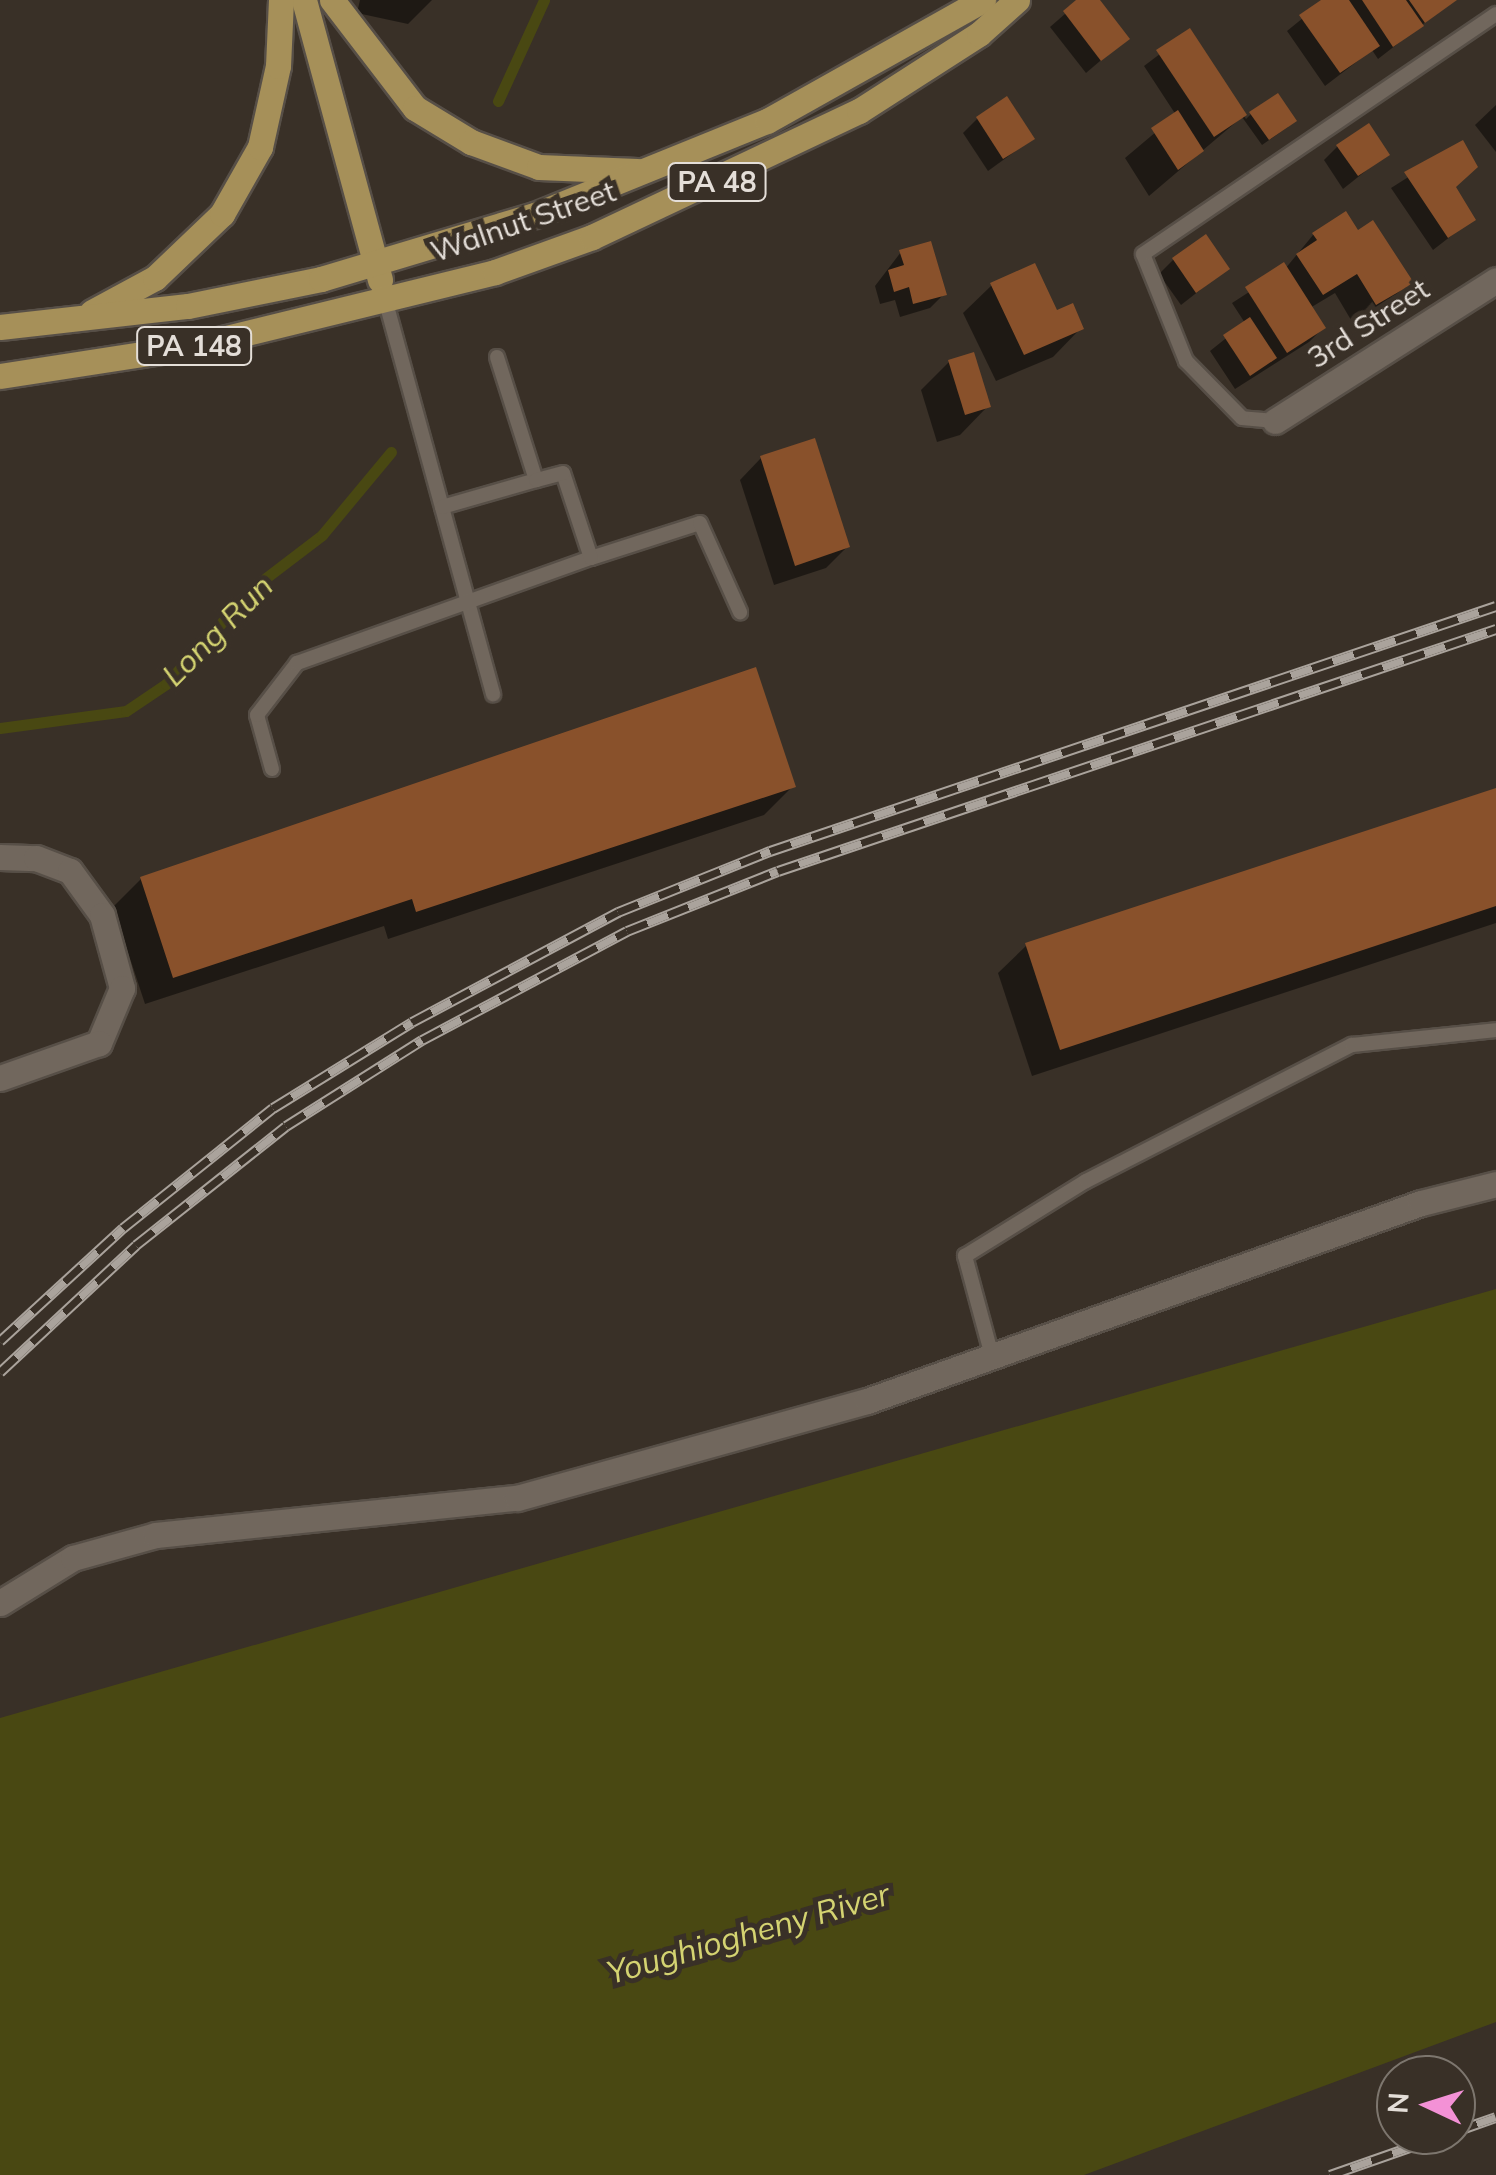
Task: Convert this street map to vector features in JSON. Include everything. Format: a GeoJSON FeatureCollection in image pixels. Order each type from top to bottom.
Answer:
{"type":"FeatureCollection","features":[{"type":"Feature","properties":{"kind":"main road"},"geometry":{"type":"LineString","coordinates":[[76,320],[155,278],[222,214],[260,146],[278,66],[281,0]]}},
{"type":"Feature","properties":{"kind":"main road"},"geometry":{"type":"LineString","coordinates":[[304,0],[385,299]]}},
{"type":"Feature","properties":{"kind":"main road","name":"PA 48"},"geometry":{"type":"LineString","coordinates":[[332,0],[416,108],[471,142],[539,167],[652,171]]}},
{"type":"Feature","properties":{"kind":"main road","name":"Walnut Street"},"geometry":{"type":"LineString","coordinates":[[0,328],[188,306],[376,264],[652,171],[784,112],[983,0]]}},
{"type":"Feature","properties":{"kind":"main road","name":"Walnut Street"},"geometry":{"type":"LineString","coordinates":[[0,376],[194,346],[495,272],[734,175],[859,111],[979,34],[1017,0]]}},
{"type":"Feature","properties":{"kind":"street","name":"3rd Street"},"geometry":{"type":"LineString","coordinates":[[1275,420],[1496,280]]}},
{"type":"Feature","properties":{"kind":"street"},"geometry":{"type":"LineString","coordinates":[[0,857],[36,858],[70,871],[102,915],[122,988],[99,1043],[0,1078]]}},
{"type":"Feature","properties":{"kind":"street"},"geometry":{"type":"LineString","coordinates":[[0,1603],[74,1558],[156,1536],[517,1498],[867,1402],[1421,1203],[1496,1184]]}},
{"type":"Feature","properties":{"kind":"lane"},"geometry":{"type":"LineString","coordinates":[[1275,420],[1242,418],[1186,361],[1143,254],[1496,14]]}},
{"type":"Feature","properties":{"kind":"lane"},"geometry":{"type":"LineString","coordinates":[[385,299],[493,695]]}},
{"type":"Feature","properties":{"kind":"lane"},"geometry":{"type":"LineString","coordinates":[[496,358],[536,480]]}},
{"type":"Feature","properties":{"kind":"lane"},"geometry":{"type":"LineString","coordinates":[[442,507],[563,472],[591,558]]}},
{"type":"Feature","properties":{"kind":"lane"},"geometry":{"type":"LineString","coordinates":[[272,769],[258,715],[296,663],[591,558],[700,523],[740,612]]}},
{"type":"Feature","properties":{"kind":"lane"},"geometry":{"type":"LineString","coordinates":[[992,1356],[965,1256],[1086,1181],[1352,1045],[1496,1030]]}},
{"type":"Feature","properties":{"kind":"water","name":"Youghiogheny River"},"geometry":{"type":"Polygon","coordinates":[[[1496,1289],[1496,2022],[1407,2055],[1376,2055],[1376,2067],[1084,2175],[0,2175],[0,1718],[1496,1289]]]}},
{"type":"Feature","properties":{"kind":"building"},"geometry":{"type":"Polygon","coordinates":[[[1076,0],[1100,0],[1130,39],[1101,61],[1063,11],[1076,0]]]}},
{"type":"Feature","properties":{"kind":"building"},"geometry":{"type":"Polygon","coordinates":[[[1321,0],[1349,0],[1380,46],[1340,73],[1299,15],[1321,0]]]}},
{"type":"Feature","properties":{"kind":"building"},"geometry":{"type":"Polygon","coordinates":[[[1362,0],[1406,0],[1424,26],[1393,47],[1362,0]]]}},
{"type":"Feature","properties":{"kind":"building"},"geometry":{"type":"Polygon","coordinates":[[[1409,0],[1457,0],[1425,23],[1409,0]]]}},
{"type":"Feature","properties":{"kind":"building"},"geometry":{"type":"Polygon","coordinates":[[[1190,28],[1247,115],[1214,137],[1156,50],[1190,28]]]}},
{"type":"Feature","properties":{"kind":"building"},"geometry":{"type":"Polygon","coordinates":[[[1278,93],[1297,121],[1269,140],[1249,112],[1278,93]]]}},
{"type":"Feature","properties":{"kind":"building"},"geometry":{"type":"Polygon","coordinates":[[[1007,96],[1035,139],[1003,159],[976,117],[1007,96]]]}},
{"type":"Feature","properties":{"kind":"building"},"geometry":{"type":"Polygon","coordinates":[[[1178,110],[1204,151],[1178,170],[1151,128],[1178,110]]]}},
{"type":"Feature","properties":{"kind":"building"},"geometry":{"type":"Polygon","coordinates":[[[1369,123],[1390,155],[1358,176],[1336,145],[1369,123]]]}},
{"type":"Feature","properties":{"kind":"building"},"geometry":{"type":"Polygon","coordinates":[[[1463,140],[1478,167],[1456,187],[1476,220],[1448,238],[1404,172],[1463,140]]]}},
{"type":"Feature","properties":{"kind":"building"},"geometry":{"type":"Polygon","coordinates":[[[1346,211],[1358,230],[1373,220],[1414,283],[1376,305],[1357,274],[1323,295],[1296,254],[1317,240],[1312,233],[1346,211]]]}},
{"type":"Feature","properties":{"kind":"building"},"geometry":{"type":"Polygon","coordinates":[[[1206,234],[1230,269],[1196,293],[1172,258],[1206,234]]]}},
{"type":"Feature","properties":{"kind":"building"},"geometry":{"type":"Polygon","coordinates":[[[931,241],[947,295],[913,304],[909,287],[894,292],[888,270],[904,265],[899,250],[931,241]]]}},
{"type":"Feature","properties":{"kind":"building"},"geometry":{"type":"Polygon","coordinates":[[[1284,262],[1326,328],[1287,353],[1245,287],[1284,262]]]}},
{"type":"Feature","properties":{"kind":"building"},"geometry":{"type":"Polygon","coordinates":[[[1035,263],[1057,310],[1073,303],[1084,329],[1024,355],[990,283],[1035,263]]]}},
{"type":"Feature","properties":{"kind":"building"},"geometry":{"type":"Polygon","coordinates":[[[1250,317],[1277,358],[1250,376],[1223,335],[1250,317]]]}},
{"type":"Feature","properties":{"kind":"building"},"geometry":{"type":"Polygon","coordinates":[[[974,352],[991,407],[965,415],[948,360],[974,352]]]}},
{"type":"Feature","properties":{"kind":"building"},"geometry":{"type":"Polygon","coordinates":[[[815,438],[850,547],[795,566],[760,456],[815,438]]]}},
{"type":"Feature","properties":{"kind":"building"},"geometry":{"type":"Polygon","coordinates":[[[756,667],[796,787],[416,912],[412,899],[173,978],[140,877],[756,667]]]}},
{"type":"Feature","properties":{"kind":"building"},"geometry":{"type":"Polygon","coordinates":[[[1496,788],[1496,906],[1060,1050],[1025,943],[1496,788]]]}},
{"type":"Feature","properties":{"kind":"waterway","name":"Long Run"},"geometry":{"type":"LineString","coordinates":[[498,101],[544,0]]}},
{"type":"Feature","properties":{"kind":"waterway","name":"Long Run"},"geometry":{"type":"LineString","coordinates":[[0,728],[126,711],[166,684],[254,587],[322,535],[391,452]]}},
{"type":"Feature","properties":{"kind":"railway"},"geometry":{"type":"LineString","coordinates":[[0,1341],[123,1228],[273,1108],[412,1022],[618,912],[770,851],[1496,606]]}},
{"type":"Feature","properties":{"kind":"railway"},"geometry":{"type":"LineString","coordinates":[[0,1372],[136,1245],[286,1126],[422,1040],[627,931],[778,871],[1496,629]]}},
{"type":"Feature","properties":{"kind":"railway"},"geometry":{"type":"LineString","coordinates":[[1476,2124],[1496,2117]]}},
{"type":"Feature","properties":{"kind":"railway"},"geometry":{"type":"LineString","coordinates":[[1330,2175],[1387,2155]]}}]}
